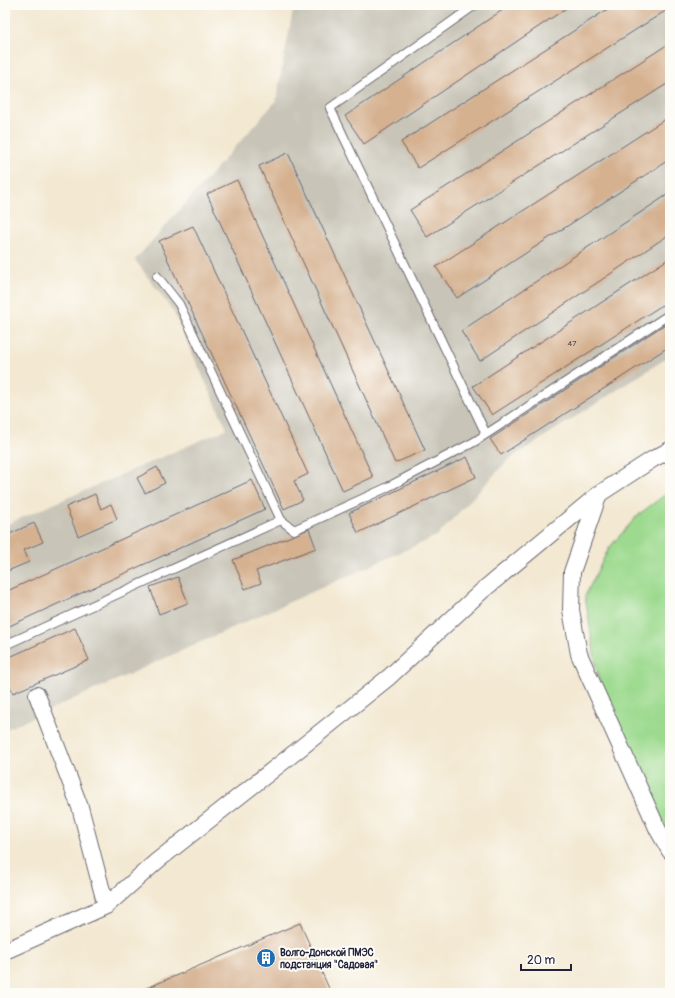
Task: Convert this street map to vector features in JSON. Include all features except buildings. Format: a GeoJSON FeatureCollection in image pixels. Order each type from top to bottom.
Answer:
{"type":"FeatureCollection","features":[{"type":"Feature","properties":{"kind":"street"},"geometry":{"type":"LineString","coordinates":[[5,952],[106,906],[157,861],[389,677],[483,590],[599,494],[653,459],[670,450]]}},
{"type":"Feature","properties":{"kind":"street"},"geometry":{"type":"LineString","coordinates":[[599,494],[572,572],[571,610],[579,654],[670,860]]}},
{"type":"Feature","properties":{"kind":"street"},"geometry":{"type":"LineString","coordinates":[[37,695],[80,807],[106,906]]}},
{"type":"Feature","properties":{"kind":"street"},"geometry":{"type":"LineString","coordinates":[[658,830],[670,851]]}},
{"type":"Feature","properties":{"kind":"lane"},"geometry":{"type":"LineString","coordinates":[[475,5],[330,108],[486,434]]}},
{"type":"Feature","properties":{"kind":"lane"},"geometry":{"type":"LineString","coordinates":[[156,276],[179,304],[281,520],[294,530],[386,488],[474,442],[670,314]]}},
{"type":"Feature","properties":{"kind":"lane"},"geometry":{"type":"LineString","coordinates":[[5,645],[281,520]]}},
{"type":"Feature","properties":{"kind":"shaded area"},"geometry":{"type":"Polygon","coordinates":[[[294,5],[670,5],[670,356],[508,460],[437,536],[5,730],[5,525],[227,429],[173,311],[135,260],[276,101],[294,5]]]}},
{"type":"Feature","properties":{"kind":"green space"},"geometry":{"type":"Polygon","coordinates":[[[670,491],[670,833],[665,826],[598,677],[585,596],[609,548],[638,515],[670,491]]]}},
{"type":"Feature","properties":{"kind":"place","name":"Волго-Донской ПМЭС подстанция \"Садовая\""},"geometry":{"type":"Point","coordinates":[266,958]}}]}
